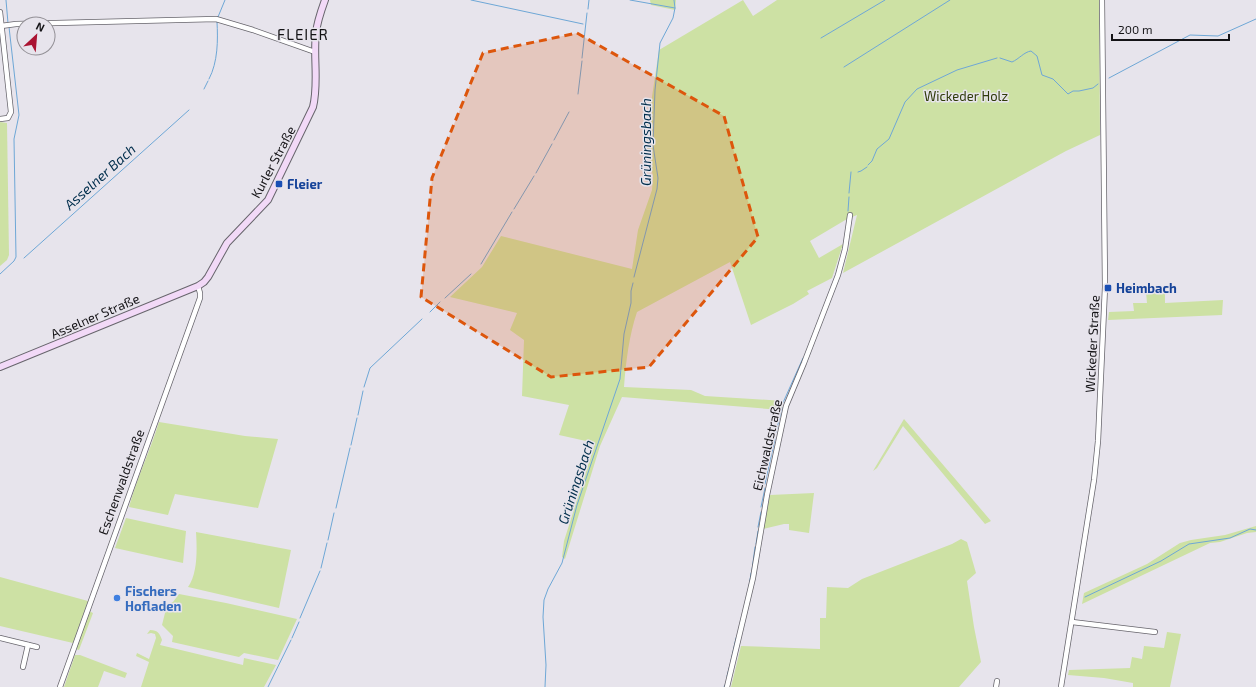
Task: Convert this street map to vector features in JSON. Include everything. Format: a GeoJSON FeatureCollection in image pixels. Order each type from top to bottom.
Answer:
{"type":"FeatureCollection","features":[{"type":"Feature","properties":{"kind":"main road","name":"Kurler Straße"},"geometry":{"type":"LineString","coordinates":[[198,286],[208,277],[227,243],[264,205],[274,190],[313,107],[315,92],[315,52],[318,24],[325,0]]}},
{"type":"Feature","properties":{"kind":"main road","name":"Asselner Straße"},"geometry":{"type":"LineString","coordinates":[[0,367],[198,286]]}},
{"type":"Feature","properties":{"kind":"street","name":"Wickeder Straße"},"geometry":{"type":"LineString","coordinates":[[1061,687],[1096,467],[1103,344],[1105,265],[1102,0]]}},
{"type":"Feature","properties":{"kind":"street"},"geometry":{"type":"LineString","coordinates":[[0,12],[11,112],[8,118],[0,120]]}},
{"type":"Feature","properties":{"kind":"street"},"geometry":{"type":"LineString","coordinates":[[2,26],[14,24],[216,19],[253,30],[315,52]]}},
{"type":"Feature","properties":{"kind":"street","name":"Eichwaldstraße"},"geometry":{"type":"LineString","coordinates":[[727,687],[753,578],[766,495],[784,411],[838,275],[845,249],[850,215]]}},
{"type":"Feature","properties":{"kind":"street","name":"Eschenwaldstraße"},"geometry":{"type":"LineString","coordinates":[[60,687],[200,293],[198,286]]}},
{"type":"Feature","properties":{"kind":"street"},"geometry":{"type":"LineString","coordinates":[[1072,622],[1155,632]]}},
{"type":"Feature","properties":{"kind":"street"},"geometry":{"type":"LineString","coordinates":[[0,638],[37,647]]}},
{"type":"Feature","properties":{"kind":"street"},"geometry":{"type":"LineString","coordinates":[[23,668],[28,645]]}},
{"type":"Feature","properties":{"kind":"street"},"geometry":{"type":"LineString","coordinates":[[996,687],[997,681]]}},
{"type":"Feature","properties":{"kind":"highlighted area"},"geometry":{"type":"Polygon","coordinates":[[[577,33],[724,116],[758,237],[649,367],[551,377],[421,297],[432,178],[483,53],[577,33]]]}},
{"type":"Feature","properties":{"kind":"green space"},"geometry":{"type":"Polygon","coordinates":[[[650,0],[676,0],[675,10],[651,5],[650,0]]]}},
{"type":"Feature","properties":{"kind":"green space","name":"Wickeder Holz"},"geometry":{"type":"Polygon","coordinates":[[[743,0],[753,16],[777,0],[1099,0],[1100,135],[1066,151],[843,273],[857,215],[847,219],[810,241],[819,258],[843,244],[832,278],[807,291],[809,294],[793,304],[751,325],[730,262],[637,312],[628,349],[624,387],[691,390],[705,396],[784,401],[781,410],[622,397],[600,446],[565,559],[562,557],[564,541],[595,443],[559,435],[569,405],[522,396],[524,340],[510,330],[517,313],[450,297],[482,267],[501,236],[632,269],[638,230],[652,190],[653,176],[646,144],[647,122],[659,50],[743,0]]]}},
{"type":"Feature","properties":{"kind":"green space"},"geometry":{"type":"Polygon","coordinates":[[[0,122],[7,123],[9,255],[7,260],[0,266],[0,122]]]}},
{"type":"Feature","properties":{"kind":"green space"},"geometry":{"type":"Polygon","coordinates":[[[1146,292],[1165,292],[1165,303],[1223,300],[1222,315],[1108,320],[1109,312],[1134,311],[1133,303],[1147,303],[1146,292]]]}},
{"type":"Feature","properties":{"kind":"green space"},"geometry":{"type":"Polygon","coordinates":[[[904,419],[991,521],[985,524],[903,426],[877,468],[873,471],[904,419]]]}},
{"type":"Feature","properties":{"kind":"green space"},"geometry":{"type":"Polygon","coordinates":[[[159,422],[245,436],[278,439],[258,508],[175,494],[168,515],[129,507],[159,422]]]}},
{"type":"Feature","properties":{"kind":"green space"},"geometry":{"type":"Polygon","coordinates":[[[814,493],[809,533],[789,530],[789,524],[763,529],[770,495],[814,493]]]}},
{"type":"Feature","properties":{"kind":"green space"},"geometry":{"type":"Polygon","coordinates":[[[126,518],[186,531],[183,563],[115,548],[126,518]]]}},
{"type":"Feature","properties":{"kind":"green space"},"geometry":{"type":"Polygon","coordinates":[[[1256,526],[1256,532],[1247,533],[1220,542],[1210,543],[1082,604],[1084,593],[1147,564],[1180,543],[1225,535],[1256,526]]]}},
{"type":"Feature","properties":{"kind":"green space"},"geometry":{"type":"Polygon","coordinates":[[[196,532],[291,550],[279,608],[188,587],[194,575],[197,553],[196,532]]]}},
{"type":"Feature","properties":{"kind":"green space"},"geometry":{"type":"Polygon","coordinates":[[[961,539],[967,542],[976,573],[967,581],[981,662],[959,687],[731,687],[741,646],[820,649],[820,618],[826,618],[827,587],[848,588],[862,579],[952,544],[961,539]]]}},
{"type":"Feature","properties":{"kind":"green space"},"geometry":{"type":"Polygon","coordinates":[[[0,577],[88,601],[73,643],[0,626],[0,577]]]}},
{"type":"Feature","properties":{"kind":"green space"},"geometry":{"type":"Polygon","coordinates":[[[179,594],[297,619],[278,660],[244,653],[239,657],[172,642],[173,636],[162,625],[167,605],[173,602],[179,594]]]}},
{"type":"Feature","properties":{"kind":"green space"},"geometry":{"type":"Polygon","coordinates":[[[89,611],[93,613],[79,650],[76,649],[89,611]]]}},
{"type":"Feature","properties":{"kind":"green space"},"geometry":{"type":"Polygon","coordinates":[[[150,630],[159,634],[162,640],[160,645],[243,665],[244,658],[276,665],[264,687],[141,687],[149,662],[136,656],[137,653],[149,659],[156,638],[155,634],[147,634],[150,630]]]}},
{"type":"Feature","properties":{"kind":"green space"},"geometry":{"type":"Polygon","coordinates":[[[1167,632],[1181,634],[1170,687],[1133,687],[1133,683],[1104,678],[1068,675],[1069,670],[1130,668],[1132,657],[1142,659],[1144,646],[1164,648],[1167,632]]]}},
{"type":"Feature","properties":{"kind":"green space"},"geometry":{"type":"Polygon","coordinates":[[[75,655],[80,655],[127,673],[125,678],[104,671],[98,687],[64,687],[75,655]]]}},
{"type":"Feature","properties":{"kind":"waterway"},"geometry":{"type":"LineString","coordinates":[[6,0],[8,23]]}},
{"type":"Feature","properties":{"kind":"waterway"},"geometry":{"type":"LineString","coordinates":[[218,17],[225,0]]}},
{"type":"Feature","properties":{"kind":"waterway"},"geometry":{"type":"LineString","coordinates":[[471,0],[583,24]]}},
{"type":"Feature","properties":{"kind":"waterway"},"geometry":{"type":"LineString","coordinates":[[588,9],[589,0]]}},
{"type":"Feature","properties":{"kind":"waterway"},"geometry":{"type":"LineString","coordinates":[[630,0],[675,8]]}},
{"type":"Feature","properties":{"kind":"waterway","name":"Grüningsbach"},"geometry":{"type":"LineString","coordinates":[[634,277],[657,189],[658,178],[653,145],[655,90],[660,43],[673,18],[675,8],[674,0]]}},
{"type":"Feature","properties":{"kind":"waterway"},"geometry":{"type":"LineString","coordinates":[[821,38],[885,0]]}},
{"type":"Feature","properties":{"kind":"waterway"},"geometry":{"type":"LineString","coordinates":[[844,67],[950,0]]}},
{"type":"Feature","properties":{"kind":"waterway"},"geometry":{"type":"LineString","coordinates":[[582,58],[587,13]]}},
{"type":"Feature","properties":{"kind":"waterway"},"geometry":{"type":"LineString","coordinates":[[1109,78],[1190,35],[1218,36],[1256,19]]}},
{"type":"Feature","properties":{"kind":"waterway","name":"Asselner Bach"},"geometry":{"type":"LineString","coordinates":[[209,79],[216,58],[217,22]]}},
{"type":"Feature","properties":{"kind":"waterway"},"geometry":{"type":"LineString","coordinates":[[0,274],[14,261],[16,257],[14,139],[19,115],[9,27]]}},
{"type":"Feature","properties":{"kind":"waterway"},"geometry":{"type":"LineString","coordinates":[[1000,58],[1012,62],[1031,51],[1037,56],[1042,75],[1053,79],[1068,94],[1073,91],[1093,88],[1098,84]]}},
{"type":"Feature","properties":{"kind":"waterway"},"geometry":{"type":"LineString","coordinates":[[868,165],[872,161],[877,149],[889,139],[905,102],[917,89],[957,70],[997,58]]}},
{"type":"Feature","properties":{"kind":"waterway"},"geometry":{"type":"LineString","coordinates":[[578,94],[582,61]]}},
{"type":"Feature","properties":{"kind":"waterway","name":"Asselner Bach"},"geometry":{"type":"LineString","coordinates":[[204,89],[208,81]]}},
{"type":"Feature","properties":{"kind":"waterway","name":"Asselner Bach"},"geometry":{"type":"LineString","coordinates":[[24,258],[189,110]]}},
{"type":"Feature","properties":{"kind":"waterway"},"geometry":{"type":"LineString","coordinates":[[554,140],[569,112]]}},
{"type":"Feature","properties":{"kind":"waterway"},"geometry":{"type":"LineString","coordinates":[[536,173],[552,144]]}},
{"type":"Feature","properties":{"kind":"waterway"},"geometry":{"type":"LineString","coordinates":[[858,172],[867,167]]}},
{"type":"Feature","properties":{"kind":"waterway"},"geometry":{"type":"LineString","coordinates":[[849,193],[851,172]]}},
{"type":"Feature","properties":{"kind":"waterway"},"geometry":{"type":"LineString","coordinates":[[514,209],[534,176]]}},
{"type":"Feature","properties":{"kind":"waterway"},"geometry":{"type":"LineString","coordinates":[[848,211],[849,197]]}},
{"type":"Feature","properties":{"kind":"waterway"},"geometry":{"type":"LineString","coordinates":[[481,264],[512,212]]}},
{"type":"Feature","properties":{"kind":"waterway"},"geometry":{"type":"LineString","coordinates":[[445,298],[471,274]]}},
{"type":"Feature","properties":{"kind":"waterway","name":"Grüningsbach"},"geometry":{"type":"LineString","coordinates":[[545,687],[546,665],[543,617],[544,600],[548,589],[562,563],[577,505],[620,379],[624,334],[631,303],[633,283]]}},
{"type":"Feature","properties":{"kind":"waterway"},"geometry":{"type":"LineString","coordinates":[[430,312],[440,302]]}},
{"type":"Feature","properties":{"kind":"waterway"},"geometry":{"type":"LineString","coordinates":[[364,387],[370,368],[422,319]]}},
{"type":"Feature","properties":{"kind":"waterway"},"geometry":{"type":"LineString","coordinates":[[782,405],[803,358]]}},
{"type":"Feature","properties":{"kind":"waterway"},"geometry":{"type":"LineString","coordinates":[[358,415],[363,391]]}},
{"type":"Feature","properties":{"kind":"waterway"},"geometry":{"type":"LineString","coordinates":[[776,432],[782,408]]}},
{"type":"Feature","properties":{"kind":"waterway"},"geometry":{"type":"LineString","coordinates":[[351,445],[357,418]]}},
{"type":"Feature","properties":{"kind":"waterway"},"geometry":{"type":"LineString","coordinates":[[765,484],[775,439]]}},
{"type":"Feature","properties":{"kind":"waterway"},"geometry":{"type":"LineString","coordinates":[[336,508],[350,448]]}},
{"type":"Feature","properties":{"kind":"waterway"},"geometry":{"type":"LineString","coordinates":[[761,507],[765,488]]}},
{"type":"Feature","properties":{"kind":"waterway"},"geometry":{"type":"LineString","coordinates":[[758,527],[761,512]]}},
{"type":"Feature","properties":{"kind":"waterway"},"geometry":{"type":"LineString","coordinates":[[328,540],[334,513]]}},
{"type":"Feature","properties":{"kind":"waterway"},"geometry":{"type":"LineString","coordinates":[[1085,597],[1161,561],[1189,544],[1230,538],[1250,529],[1256,530]]}},
{"type":"Feature","properties":{"kind":"waterway"},"geometry":{"type":"LineString","coordinates":[[756,544],[758,531]]}},
{"type":"Feature","properties":{"kind":"waterway"},"geometry":{"type":"LineString","coordinates":[[321,568],[327,543]]}},
{"type":"Feature","properties":{"kind":"waterway"},"geometry":{"type":"LineString","coordinates":[[752,570],[755,547]]}},
{"type":"Feature","properties":{"kind":"waterway"},"geometry":{"type":"LineString","coordinates":[[300,618],[320,571]]}},
{"type":"Feature","properties":{"kind":"waterway"},"geometry":{"type":"LineString","coordinates":[[749,587],[751,573]]}},
{"type":"Feature","properties":{"kind":"waterway"},"geometry":{"type":"LineString","coordinates":[[292,638],[299,622]]}},
{"type":"Feature","properties":{"kind":"waterway"},"geometry":{"type":"LineString","coordinates":[[731,661],[736,638]]}},
{"type":"Feature","properties":{"kind":"waterway"},"geometry":{"type":"LineString","coordinates":[[268,687],[291,640]]}},
{"type":"Feature","properties":{"kind":"waterway"},"geometry":{"type":"LineString","coordinates":[[727,676],[730,665]]}},
{"type":"Feature","properties":{"kind":"place","name":"Fleier"},"geometry":{"type":"Point","coordinates":[279,184]}},
{"type":"Feature","properties":{"kind":"place","name":"Heimbach"},"geometry":{"type":"Point","coordinates":[1108,288]}},
{"type":"Feature","properties":{"kind":"place","name":"Fischers Hofladen"},"geometry":{"type":"Point","coordinates":[117,598]}},
{"type":"Feature","properties":{"kind":"district","name":"FLEIER"},"geometry":{"type":"Point","coordinates":[303,35]}}]}
